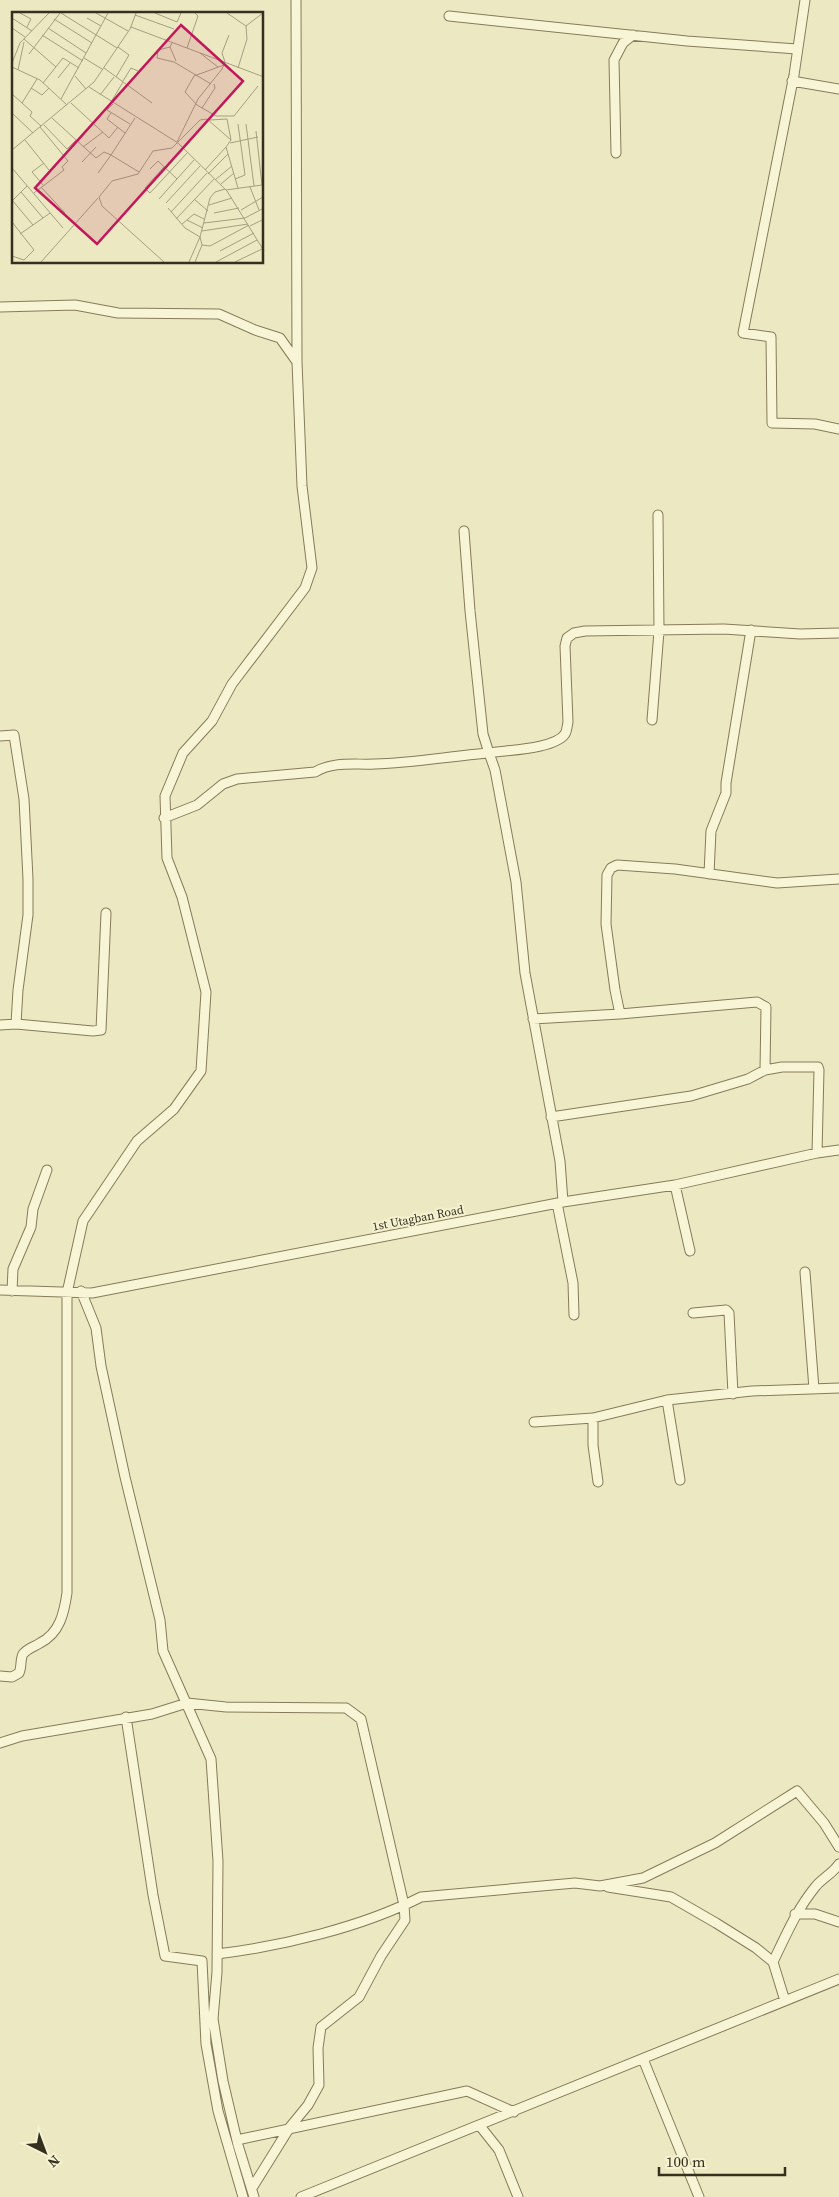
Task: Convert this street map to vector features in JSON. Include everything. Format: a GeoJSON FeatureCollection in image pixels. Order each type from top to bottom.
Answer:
{"type":"FeatureCollection","features":[{"type":"Feature","properties":{"kind":"street"},"geometry":{"type":"LineString","coordinates":[[0,1676],[12,1677],[19,1673],[22,1655],[31,1647],[42,1643],[56,1629],[64,1614],[67,1573],[67,1293],[83,1221],[137,1141],[174,1109],[201,1071],[206,992],[182,897],[167,858],[164,818],[165,796],[183,753],[212,721],[232,684],[305,588],[312,568],[302,486],[297,362],[296,0]]}},
{"type":"Feature","properties":{"kind":"street"},"geometry":{"type":"LineString","coordinates":[[806,0],[792,81],[742,333],[771,337],[772,423],[815,424],[839,429]]}},
{"type":"Feature","properties":{"kind":"street"},"geometry":{"type":"LineString","coordinates":[[449,16],[686,41],[797,49]]}},
{"type":"Feature","properties":{"kind":"street"},"geometry":{"type":"LineString","coordinates":[[616,153],[614,60],[623,42],[633,35]]}},
{"type":"Feature","properties":{"kind":"street"},"geometry":{"type":"LineString","coordinates":[[792,81],[839,88]]}},
{"type":"Feature","properties":{"kind":"street"},"geometry":{"type":"LineString","coordinates":[[0,306],[75,305],[118,313],[219,314],[255,330],[280,338],[297,362]]}},
{"type":"Feature","properties":{"kind":"street"},"geometry":{"type":"LineString","coordinates":[[652,720],[659,631],[658,515]]}},
{"type":"Feature","properties":{"kind":"street"},"geometry":{"type":"LineString","coordinates":[[464,531],[483,734],[495,770],[516,882],[524,973],[560,1161],[560,1203],[573,1283],[574,1315]]}},
{"type":"Feature","properties":{"kind":"street"},"geometry":{"type":"LineString","coordinates":[[164,818],[197,805],[223,784],[237,779],[315,772],[325,766],[375,764],[489,753],[550,744],[560,739],[566,732],[568,722],[564,646],[567,638],[574,633],[585,631],[724,629],[800,634],[839,633]]}},
{"type":"Feature","properties":{"kind":"street"},"geometry":{"type":"LineString","coordinates":[[709,874],[711,831],[726,793],[750,630]]}},
{"type":"Feature","properties":{"kind":"street"},"geometry":{"type":"LineString","coordinates":[[0,736],[14,735],[24,799],[28,915],[16,1024]]}},
{"type":"Feature","properties":{"kind":"street"},"geometry":{"type":"LineString","coordinates":[[620,1014],[606,924],[607,875],[611,868],[627,866],[777,883],[839,880]]}},
{"type":"Feature","properties":{"kind":"street"},"geometry":{"type":"LineString","coordinates":[[0,1024],[101,1030],[106,913]]}},
{"type":"Feature","properties":{"kind":"street"},"geometry":{"type":"LineString","coordinates":[[533,1018],[620,1014],[758,1002],[766,1007],[765,1070]]}},
{"type":"Feature","properties":{"kind":"street"},"geometry":{"type":"LineString","coordinates":[[551,1117],[691,1096],[748,1079],[765,1070],[782,1067],[818,1067],[817,1153]]}},
{"type":"Feature","properties":{"kind":"street","name":"1st Utagban Road"},"geometry":{"type":"LineString","coordinates":[[0,1290],[67,1293],[81,1291],[92,1293],[560,1203],[675,1185],[817,1153],[839,1150]]}},
{"type":"Feature","properties":{"kind":"street"},"geometry":{"type":"LineString","coordinates":[[12,1290],[14,1268],[31,1227],[33,1210],[47,1170]]}},
{"type":"Feature","properties":{"kind":"street"},"geometry":{"type":"LineString","coordinates":[[675,1185],[690,1251]]}},
{"type":"Feature","properties":{"kind":"street"},"geometry":{"type":"LineString","coordinates":[[805,1272],[814,1389]]}},
{"type":"Feature","properties":{"kind":"street"},"geometry":{"type":"LineString","coordinates":[[81,1291],[96,1328],[101,1366],[125,1478],[160,1620],[163,1651],[211,1759],[218,1861],[217,1954],[213,2019],[223,2081],[237,2140],[253,2192]]}},
{"type":"Feature","properties":{"kind":"street"},"geometry":{"type":"LineString","coordinates":[[693,1313],[726,1310],[729,1313],[733,1394]]}},
{"type":"Feature","properties":{"kind":"street"},"geometry":{"type":"LineString","coordinates":[[534,1422],[593,1418],[666,1400],[839,1388]]}},
{"type":"Feature","properties":{"kind":"street"},"geometry":{"type":"LineString","coordinates":[[666,1400],[680,1480]]}},
{"type":"Feature","properties":{"kind":"street"},"geometry":{"type":"LineString","coordinates":[[593,1418],[593,1445],[598,1482]]}},
{"type":"Feature","properties":{"kind":"street"},"geometry":{"type":"LineString","coordinates":[[0,1744],[22,1736],[152,1714],[187,1703],[226,1707],[346,1708],[361,1719],[404,1905],[405,1920],[381,1956],[359,1997],[320,2027],[318,2048],[319,2085],[308,2105],[290,2127],[253,2192]]}},
{"type":"Feature","properties":{"kind":"street"},"geometry":{"type":"LineString","coordinates":[[126,1718],[153,1895],[165,1956],[202,1961],[206,2044],[218,2111],[243,2197]]}},
{"type":"Feature","properties":{"kind":"street"},"geometry":{"type":"LineString","coordinates":[[600,1886],[643,1878],[715,1843],[797,1791],[824,1823],[839,1847]]}},
{"type":"Feature","properties":{"kind":"street"},"geometry":{"type":"LineString","coordinates":[[773,1962],[795,1914],[818,1884],[836,1869],[839,1864]]}},
{"type":"Feature","properties":{"kind":"street"},"geometry":{"type":"LineString","coordinates":[[217,1954],[247,1951],[346,1926],[421,1897],[575,1883],[671,1897],[716,1922],[756,1948],[773,1962],[784,2001]]}},
{"type":"Feature","properties":{"kind":"street"},"geometry":{"type":"LineString","coordinates":[[795,1914],[816,1914],[839,1922]]}},
{"type":"Feature","properties":{"kind":"street"},"geometry":{"type":"LineString","coordinates":[[301,2197],[839,1979]]}},
{"type":"Feature","properties":{"kind":"street"},"geometry":{"type":"LineString","coordinates":[[643,2059],[698,2197]]}},
{"type":"Feature","properties":{"kind":"street"},"geometry":{"type":"LineString","coordinates":[[237,2140],[290,2127],[467,2091],[514,2112]]}},
{"type":"Feature","properties":{"kind":"street"},"geometry":{"type":"LineString","coordinates":[[480,2126],[499,2150],[518,2197]]}}]}
